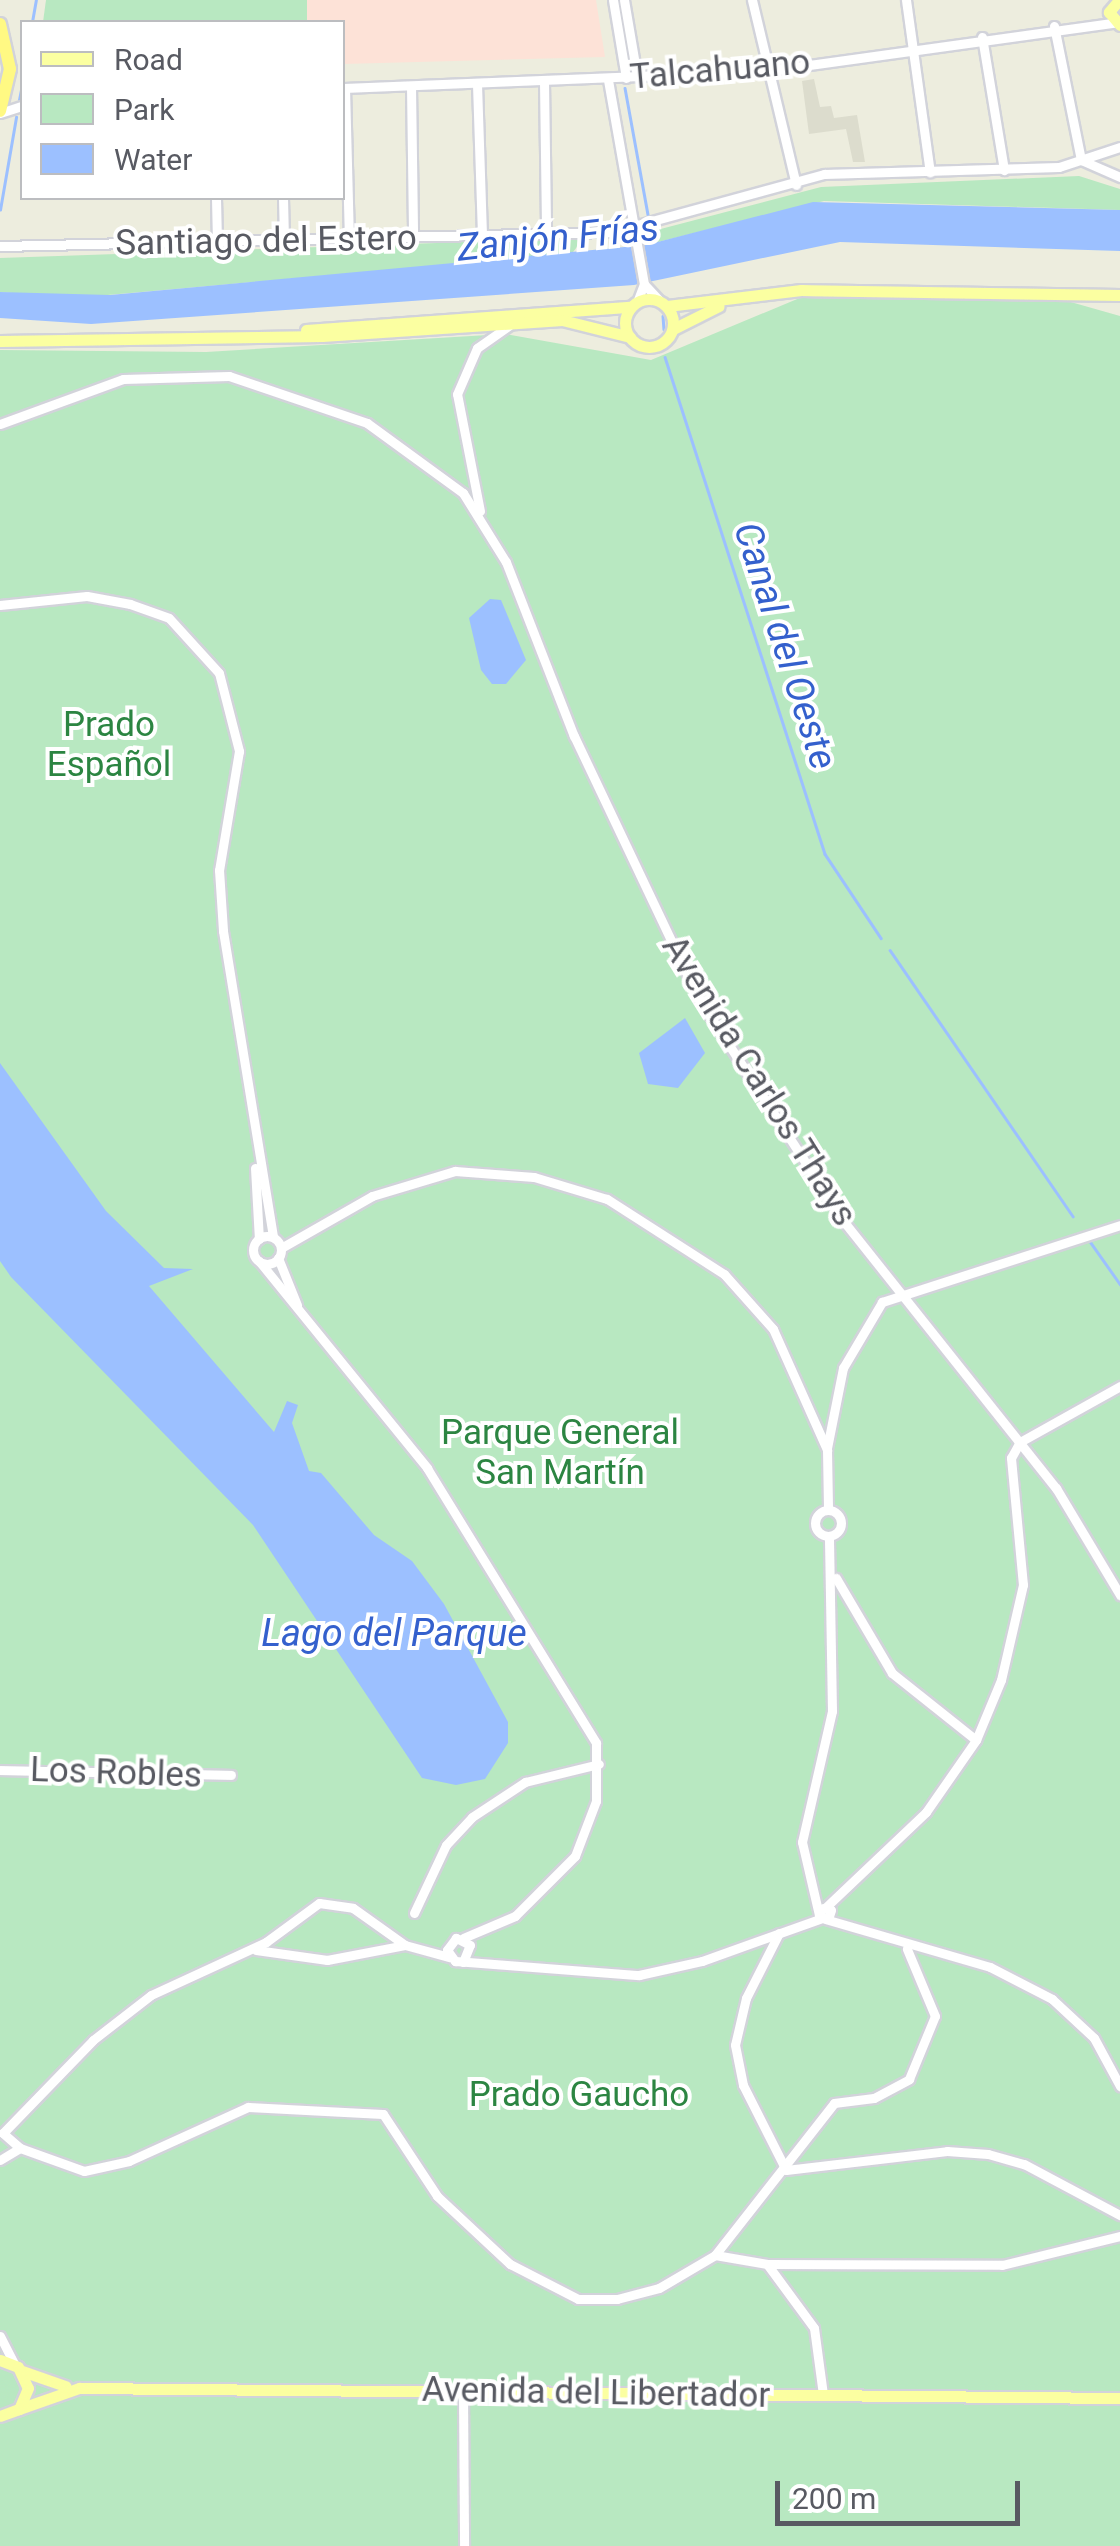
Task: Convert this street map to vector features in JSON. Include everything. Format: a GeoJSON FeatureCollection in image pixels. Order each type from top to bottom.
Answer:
{"type":"FeatureCollection","features":[{"type":"Feature","properties":{"kind":"highway"},"geometry":{"type":"LineString","coordinates":[[0,24],[10,68],[20,82]]}},
{"type":"Feature","properties":{"kind":"highway"},"geometry":{"type":"LineString","coordinates":[[0,112],[10,68]]}},
{"type":"Feature","properties":{"kind":"main road"},"geometry":{"type":"LineString","coordinates":[[1112,4],[1118,26]]}},
{"type":"Feature","properties":{"kind":"main road"},"geometry":{"type":"LineString","coordinates":[[0,341],[281,335],[586,322],[650,347],[706,310],[771,292]]}},
{"type":"Feature","properties":{"kind":"main road"},"geometry":{"type":"LineString","coordinates":[[281,335],[771,292],[1120,295]]}},
{"type":"Feature","properties":{"kind":"main road"},"geometry":{"type":"LineString","coordinates":[[630,338],[634,304]]}},
{"type":"Feature","properties":{"kind":"main road"},"geometry":{"type":"LineString","coordinates":[[664,304],[673,329]]}},
{"type":"Feature","properties":{"kind":"main road","name":"Avenida del Libertador"},"geometry":{"type":"LineString","coordinates":[[0,2360],[78,2388],[1118,2397]]}},
{"type":"Feature","properties":{"kind":"main road"},"geometry":{"type":"LineString","coordinates":[[18,2367],[28,2392],[20,2409]]}},
{"type":"Feature","properties":{"kind":"main road","name":"Avenida del Libertador"},"geometry":{"type":"LineString","coordinates":[[0,2416],[78,2388]]}},
{"type":"Feature","properties":{"kind":"street"},"geometry":{"type":"LineString","coordinates":[[613,0],[632,77]]}},
{"type":"Feature","properties":{"kind":"street"},"geometry":{"type":"LineString","coordinates":[[624,0],[632,77]]}},
{"type":"Feature","properties":{"kind":"street"},"geometry":{"type":"LineString","coordinates":[[752,0],[796,185]]}},
{"type":"Feature","properties":{"kind":"street"},"geometry":{"type":"LineString","coordinates":[[906,0],[930,172]]}},
{"type":"Feature","properties":{"kind":"street","name":"Talcahuano"},"geometry":{"type":"LineString","coordinates":[[1095,19],[1112,4]]}},
{"type":"Feature","properties":{"kind":"street","name":"Talcahuano"},"geometry":{"type":"LineString","coordinates":[[345,88],[766,71],[1095,19],[1118,26]]}},
{"type":"Feature","properties":{"kind":"street"},"geometry":{"type":"LineString","coordinates":[[1054,26],[1080,160],[1120,177]]}},
{"type":"Feature","properties":{"kind":"street"},"geometry":{"type":"LineString","coordinates":[[982,37],[1004,170]]}},
{"type":"Feature","properties":{"kind":"street"},"geometry":{"type":"LineString","coordinates":[[608,80],[644,284],[664,304]]}},
{"type":"Feature","properties":{"kind":"street"},"geometry":{"type":"LineString","coordinates":[[544,82],[546,233]]}},
{"type":"Feature","properties":{"kind":"street"},"geometry":{"type":"LineString","coordinates":[[477,84],[482,236]]}},
{"type":"Feature","properties":{"kind":"street"},"geometry":{"type":"LineString","coordinates":[[411,86],[414,238]]}},
{"type":"Feature","properties":{"kind":"street"},"geometry":{"type":"LineString","coordinates":[[345,118],[349,239]]}},
{"type":"Feature","properties":{"kind":"street","name":"Santiago del Estero"},"geometry":{"type":"LineString","coordinates":[[0,246],[632,230],[824,174],[1004,170],[1080,160],[1120,146]]}},
{"type":"Feature","properties":{"kind":"street"},"geometry":{"type":"LineString","coordinates":[[216,200],[217,241]]}},
{"type":"Feature","properties":{"kind":"street"},"geometry":{"type":"LineString","coordinates":[[282,200],[284,240]]}},
{"type":"Feature","properties":{"kind":"street"},"geometry":{"type":"LineString","coordinates":[[634,304],[644,284]]}},
{"type":"Feature","properties":{"kind":"street","name":"Avenida Carlos Thays"},"geometry":{"type":"LineString","coordinates":[[522,322],[485,340],[460,378],[456,410],[482,518],[699,999],[798,1155],[1020,1442],[1120,1595]]}},
{"type":"Feature","properties":{"kind":"street","name":"Avenida Carlos Thays"},"geometry":{"type":"LineString","coordinates":[[0,424],[124,379],[229,376],[368,423],[443,474],[482,518]]}},
{"type":"Feature","properties":{"kind":"street"},"geometry":{"type":"LineString","coordinates":[[0,604],[87,596],[130,604],[168,618],[219,673],[239,751],[224,819],[222,916],[256,1160],[272,1237],[298,1308]]}},
{"type":"Feature","properties":{"kind":"street"},"geometry":{"type":"LineString","coordinates":[[256,1160],[259,1261],[453,1506],[585,1718],[600,1764],[576,1856],[541,1895],[493,1928],[463,1962]]}},
{"type":"Feature","properties":{"kind":"street"},"geometry":{"type":"LineString","coordinates":[[259,1261],[280,1253],[372,1196],[455,1171],[534,1177],[608,1199],[724,1274],[772,1329],[827,1450]]}},
{"type":"Feature","properties":{"kind":"street"},"geometry":{"type":"LineString","coordinates":[[829,1536],[842,1525],[828,1510],[827,1450],[843,1368],[870,1314],[900,1291],[1120,1225]]}},
{"type":"Feature","properties":{"kind":"street"},"geometry":{"type":"LineString","coordinates":[[258,1239],[272,1237]]}},
{"type":"Feature","properties":{"kind":"street"},"geometry":{"type":"LineString","coordinates":[[1102,1400],[1120,1386]]}},
{"type":"Feature","properties":{"kind":"street"},"geometry":{"type":"LineString","coordinates":[[248,1951],[327,1960],[405,1945],[463,1962],[639,1975],[778,1934],[823,1914],[835,1895],[926,1812],[976,1740],[1016,1642],[1022,1585],[1011,1458],[1020,1442],[1120,1394]]}},
{"type":"Feature","properties":{"kind":"street"},"geometry":{"type":"LineString","coordinates":[[828,1510],[815,1523],[829,1536],[833,1572],[832,1711],[802,1842],[823,1914],[838,1928],[907,1949],[990,1967],[1052,1998],[1094,2038],[1120,2086]]}},
{"type":"Feature","properties":{"kind":"street"},"geometry":{"type":"LineString","coordinates":[[833,1572],[892,1673],[976,1740]]}},
{"type":"Feature","properties":{"kind":"street"},"geometry":{"type":"LineString","coordinates":[[414,1913],[446,1845],[472,1817],[525,1782],[600,1764]]}},
{"type":"Feature","properties":{"kind":"street","name":"Los Robles"},"geometry":{"type":"LineString","coordinates":[[0,1770],[231,1775]]}},
{"type":"Feature","properties":{"kind":"street"},"geometry":{"type":"LineString","coordinates":[[405,1945],[343,1903],[320,1903],[248,1951],[151,1996],[93,2040],[24,2115],[1,2133],[20,2146],[84,2171],[128,2160],[248,2107],[383,2114],[460,2220],[547,2288],[617,2299],[659,2288],[715,2254],[786,2170],[834,2103],[894,2091],[922,2060],[934,2016],[907,1949]]}},
{"type":"Feature","properties":{"kind":"street"},"geometry":{"type":"LineString","coordinates":[[426,1949],[493,1928]]}},
{"type":"Feature","properties":{"kind":"street"},"geometry":{"type":"LineString","coordinates":[[778,1934],[746,1998],[735,2045],[743,2085],[786,2170]]}},
{"type":"Feature","properties":{"kind":"street"},"geometry":{"type":"LineString","coordinates":[[464,1938],[472,1950],[508,1966]]}},
{"type":"Feature","properties":{"kind":"street"},"geometry":{"type":"LineString","coordinates":[[449,1943],[449,1957]]}},
{"type":"Feature","properties":{"kind":"street"},"geometry":{"type":"LineString","coordinates":[[0,2174],[4,2160],[20,2146],[24,2115]]}},
{"type":"Feature","properties":{"kind":"street"},"geometry":{"type":"LineString","coordinates":[[786,2170],[947,2151],[988,2154],[1024,2164],[1120,2215]]}},
{"type":"Feature","properties":{"kind":"street"},"geometry":{"type":"LineString","coordinates":[[715,2254],[768,2264],[1002,2265],[1120,2236]]}},
{"type":"Feature","properties":{"kind":"street"},"geometry":{"type":"LineString","coordinates":[[768,2264],[814,2328],[824,2395]]}},
{"type":"Feature","properties":{"kind":"street"},"geometry":{"type":"LineString","coordinates":[[0,2336],[18,2367]]}},
{"type":"Feature","properties":{"kind":"street"},"geometry":{"type":"LineString","coordinates":[[462,2392],[464,2546]]}},
{"type":"Feature","properties":{"kind":"shaded area"},"geometry":{"type":"Polygon","coordinates":[[[307,0],[596,0],[605,57],[345,64],[345,20],[307,20],[307,0]]]}},
{"type":"Feature","properties":{"kind":"shaded area"},"geometry":{"type":"Polygon","coordinates":[[[814,79],[820,107],[831,106],[834,118],[857,115],[865,162],[853,162],[846,129],[809,134],[802,81],[814,79]]]}},
{"type":"Feature","properties":{"kind":"green space"},"geometry":{"type":"Polygon","coordinates":[[[46,0],[307,0],[307,20],[43,20],[46,0]]]}},
{"type":"Feature","properties":{"kind":"green space"},"geometry":{"type":"Polygon","coordinates":[[[1079,176],[1120,189],[1120,210],[824,201],[654,243],[653,231],[821,187],[1079,176]]]}},
{"type":"Feature","properties":{"kind":"green space"},"geometry":{"type":"Polygon","coordinates":[[[584,238],[573,252],[521,258],[74,298],[0,292],[0,258],[584,238]]]}},
{"type":"Feature","properties":{"kind":"green space","name":"Parque General San Martín"},"geometry":{"type":"Polygon","coordinates":[[[1046,295],[1120,316],[1120,2546],[0,2546],[0,350],[206,352],[505,334],[651,360],[802,297],[1046,295]]]}},
{"type":"Feature","properties":{"kind":"water"},"geometry":{"type":"Polygon","coordinates":[[[813,202],[1120,210],[1120,251],[840,242],[634,285],[91,324],[0,318],[0,292],[110,295],[646,245],[813,202]]]}},
{"type":"Feature","properties":{"kind":"water"},"geometry":{"type":"Polygon","coordinates":[[[490,599],[501,600],[526,660],[506,684],[492,684],[481,670],[469,618],[490,599]]]}},
{"type":"Feature","properties":{"kind":"water"},"geometry":{"type":"Polygon","coordinates":[[[685,1018],[705,1053],[678,1088],[648,1084],[639,1053],[685,1018]]]}},
{"type":"Feature","properties":{"kind":"water","name":"Lago del Parque"},"geometry":{"type":"Polygon","coordinates":[[[0,1063],[106,1211],[164,1268],[193,1269],[149,1286],[274,1432],[287,1401],[298,1405],[292,1423],[309,1471],[321,1473],[374,1535],[412,1561],[444,1604],[508,1722],[508,1743],[485,1779],[456,1785],[422,1778],[253,1525],[11,1277],[0,1261],[0,1063]]]}},
{"type":"Feature","properties":{"kind":"waterway"},"geometry":{"type":"LineString","coordinates":[[32,20],[36,0]]}},
{"type":"Feature","properties":{"kind":"waterway","name":"Canal del Oeste"},"geometry":{"type":"LineString","coordinates":[[625,88],[649,220]]}},
{"type":"Feature","properties":{"kind":"waterway"},"geometry":{"type":"LineString","coordinates":[[19,100],[20,95]]}},
{"type":"Feature","properties":{"kind":"waterway"},"geometry":{"type":"LineString","coordinates":[[0,210],[16,117]]}},
{"type":"Feature","properties":{"kind":"waterway"},"geometry":{"type":"LineString","coordinates":[[663,316],[664,329]]}},
{"type":"Feature","properties":{"kind":"waterway","name":"Canal del Oeste"},"geometry":{"type":"LineString","coordinates":[[665,357],[825,854],[881,938]]}},
{"type":"Feature","properties":{"kind":"waterway","name":"Canal del Oeste"},"geometry":{"type":"LineString","coordinates":[[890,950],[1073,1216]]}},
{"type":"Feature","properties":{"kind":"waterway","name":"Canal del Oeste"},"geometry":{"type":"LineString","coordinates":[[1089,1240],[1120,1284]]}},
{"type":"Feature","properties":{"kind":"water label","name":"Zanjón Frías"},"geometry":{"type":"Point","coordinates":[558,238]}},
{"type":"Feature","properties":{"kind":"park label","name":"Prado Español"},"geometry":{"type":"Point","coordinates":[109,745]}},
{"type":"Feature","properties":{"kind":"park label","name":"Prado Gaucho"},"geometry":{"type":"Point","coordinates":[579,2095]}}]}
